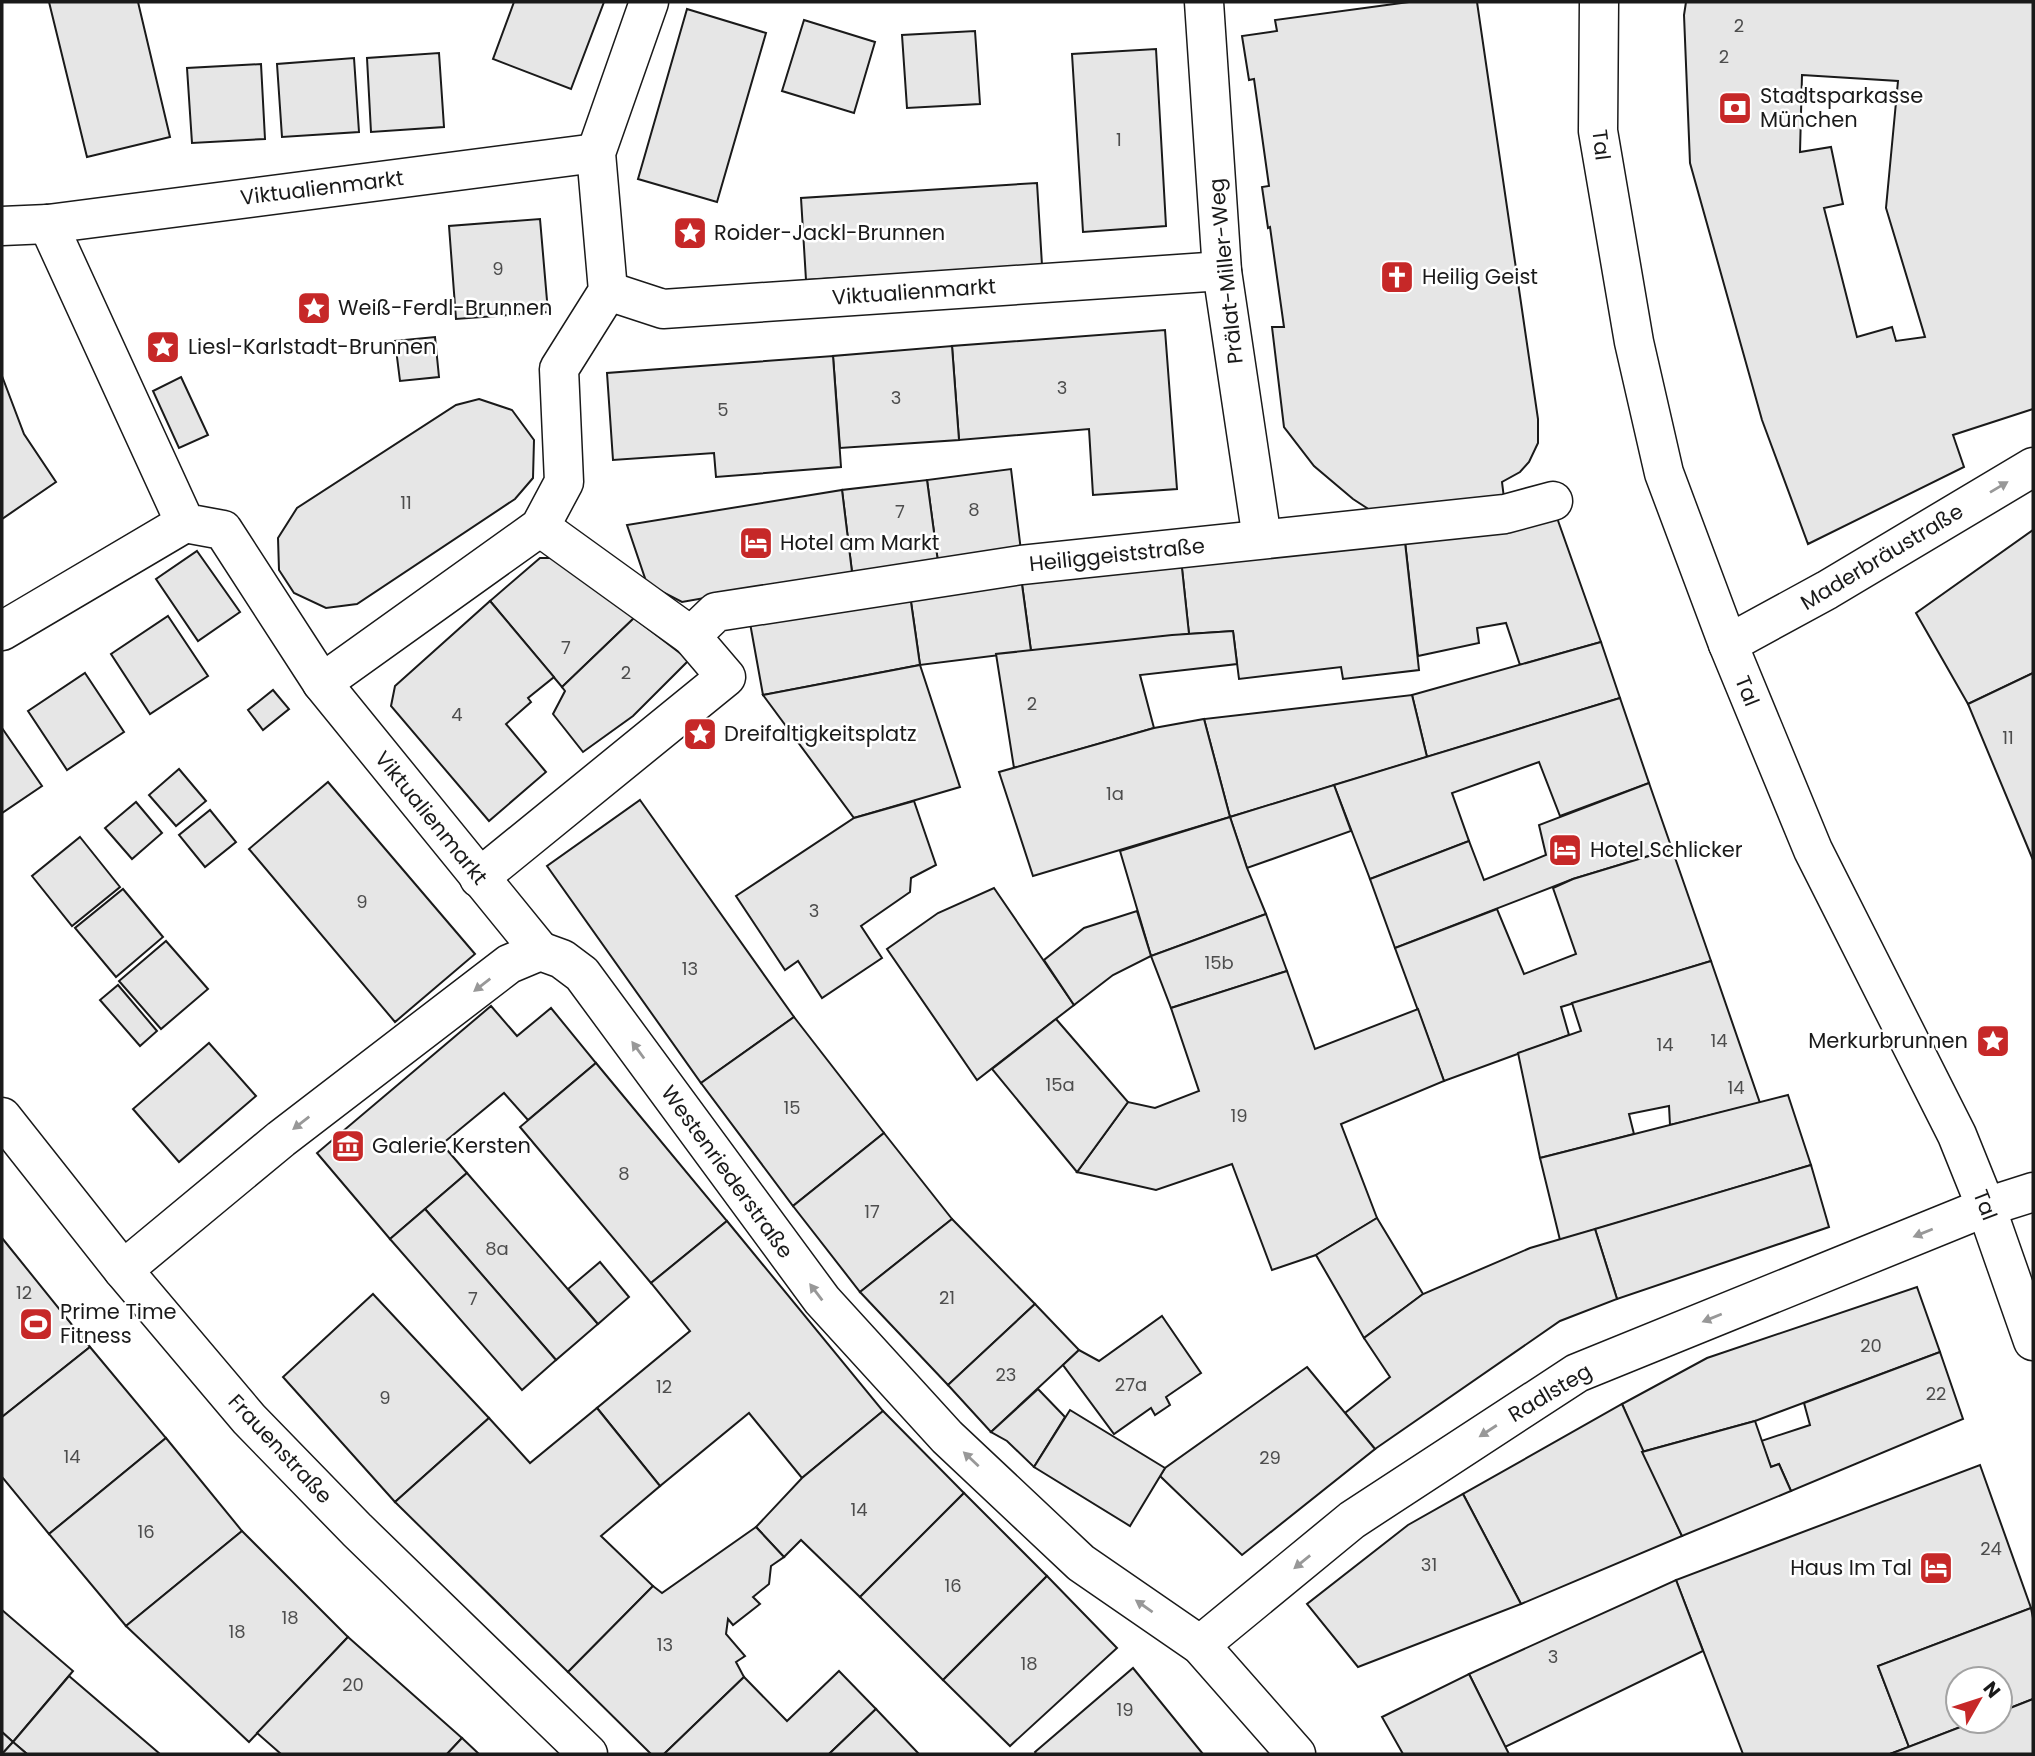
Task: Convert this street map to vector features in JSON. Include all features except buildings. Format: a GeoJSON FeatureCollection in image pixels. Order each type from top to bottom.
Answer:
{"type":"FeatureCollection","features":[{"type":"Feature","properties":{"kind":"street"},"geometry":{"type":"LineString","coordinates":[[322,683],[540,527],[564,482],[559,369],[608,291],[596,153],[649,2]]}},
{"type":"Feature","properties":{"kind":"street","name":"Prälat-Miller-Weg"},"geometry":{"type":"LineString","coordinates":[[1205,2],[1222,271],[1262,539]]}},
{"type":"Feature","properties":{"kind":"street","name":"Tal"},"geometry":{"type":"LineString","coordinates":[[1599,2],[1598,131],[1634,342],[1664,473],[1728,644],[1813,850],[1957,1135],[1986,1207],[2033,1341]]}},
{"type":"Feature","properties":{"kind":"street","name":"Viktualienmarkt"},"geometry":{"type":"LineString","coordinates":[[2,226],[48,224],[596,153]]}},
{"type":"Feature","properties":{"kind":"street"},"geometry":{"type":"LineString","coordinates":[[2,631],[185,523],[48,224]]}},
{"type":"Feature","properties":{"kind":"street","name":"Viktualienmarkt"},"geometry":{"type":"LineString","coordinates":[[608,291],[663,309],[1222,271]]}},
{"type":"Feature","properties":{"kind":"street","name":"Maderbräustraße"},"geometry":{"type":"LineString","coordinates":[[1728,644],[1827,590],[2033,467]]}},
{"type":"Feature","properties":{"kind":"street","name":"Heiliggeiststraße"},"geometry":{"type":"LineString","coordinates":[[691,636],[716,612],[1021,565],[1505,514],[1553,501]]}},
{"type":"Feature","properties":{"kind":"street","name":"Viktualienmarkt"},"geometry":{"type":"LineString","coordinates":[[185,523],[223,530],[322,683],[540,951]]}},
{"type":"Feature","properties":{"kind":"street"},"geometry":{"type":"LineString","coordinates":[[479,878],[726,677],[691,636],[540,527]]}},
{"type":"Feature","properties":{"kind":"street"},"geometry":{"type":"LineString","coordinates":[[124,1270],[281,1139],[509,964],[540,951]]}},
{"type":"Feature","properties":{"kind":"street","name":"Westenriederstraße"},"geometry":{"type":"LineString","coordinates":[[540,951],[562,959],[582,974],[822,1300],[947,1437],[1081,1563],[1200,1645],[1296,1754]]}},
{"type":"Feature","properties":{"kind":"street","name":"Frauenstraße"},"geometry":{"type":"LineString","coordinates":[[2,1116],[124,1270],[249,1419],[357,1530],[588,1754]]}},
{"type":"Feature","properties":{"kind":"street","name":"Radlsteg"},"geometry":{"type":"LineString","coordinates":[[1200,1645],[1352,1520],[1577,1373],[1986,1207],[2033,1192]]}},
{"type":"Feature","properties":{"kind":"place","name":"Stadtsparkasse München"},"geometry":{"type":"Point","coordinates":[1735,108]}},
{"type":"Feature","properties":{"kind":"place","name":"Roider-Jackl-Brunnen"},"geometry":{"type":"Point","coordinates":[690,233]}},
{"type":"Feature","properties":{"kind":"place","name":"Heilig Geist"},"geometry":{"type":"Point","coordinates":[1397,277]}},
{"type":"Feature","properties":{"kind":"place","name":"Weiß-Ferdl-Brunnen"},"geometry":{"type":"Point","coordinates":[314,308]}},
{"type":"Feature","properties":{"kind":"place","name":"Liesl-Karlstadt-Brunnen"},"geometry":{"type":"Point","coordinates":[163,347]}},
{"type":"Feature","properties":{"kind":"place","name":"Hotel am Markt"},"geometry":{"type":"Point","coordinates":[756,543]}},
{"type":"Feature","properties":{"kind":"place","name":"Dreifaltigkeitsplatz"},"geometry":{"type":"Point","coordinates":[700,734]}},
{"type":"Feature","properties":{"kind":"place","name":"Hotel Schlicker"},"geometry":{"type":"Point","coordinates":[1565,850]}},
{"type":"Feature","properties":{"kind":"place","name":"Merkurbrunnen"},"geometry":{"type":"Point","coordinates":[1993,1041]}},
{"type":"Feature","properties":{"kind":"place","name":"Galerie Kersten"},"geometry":{"type":"Point","coordinates":[348,1146]}},
{"type":"Feature","properties":{"kind":"place","name":"Prime Time Fitness"},"geometry":{"type":"Point","coordinates":[36,1324]}},
{"type":"Feature","properties":{"kind":"place","name":"Haus Im Tal"},"geometry":{"type":"Point","coordinates":[1936,1568]}}]}
